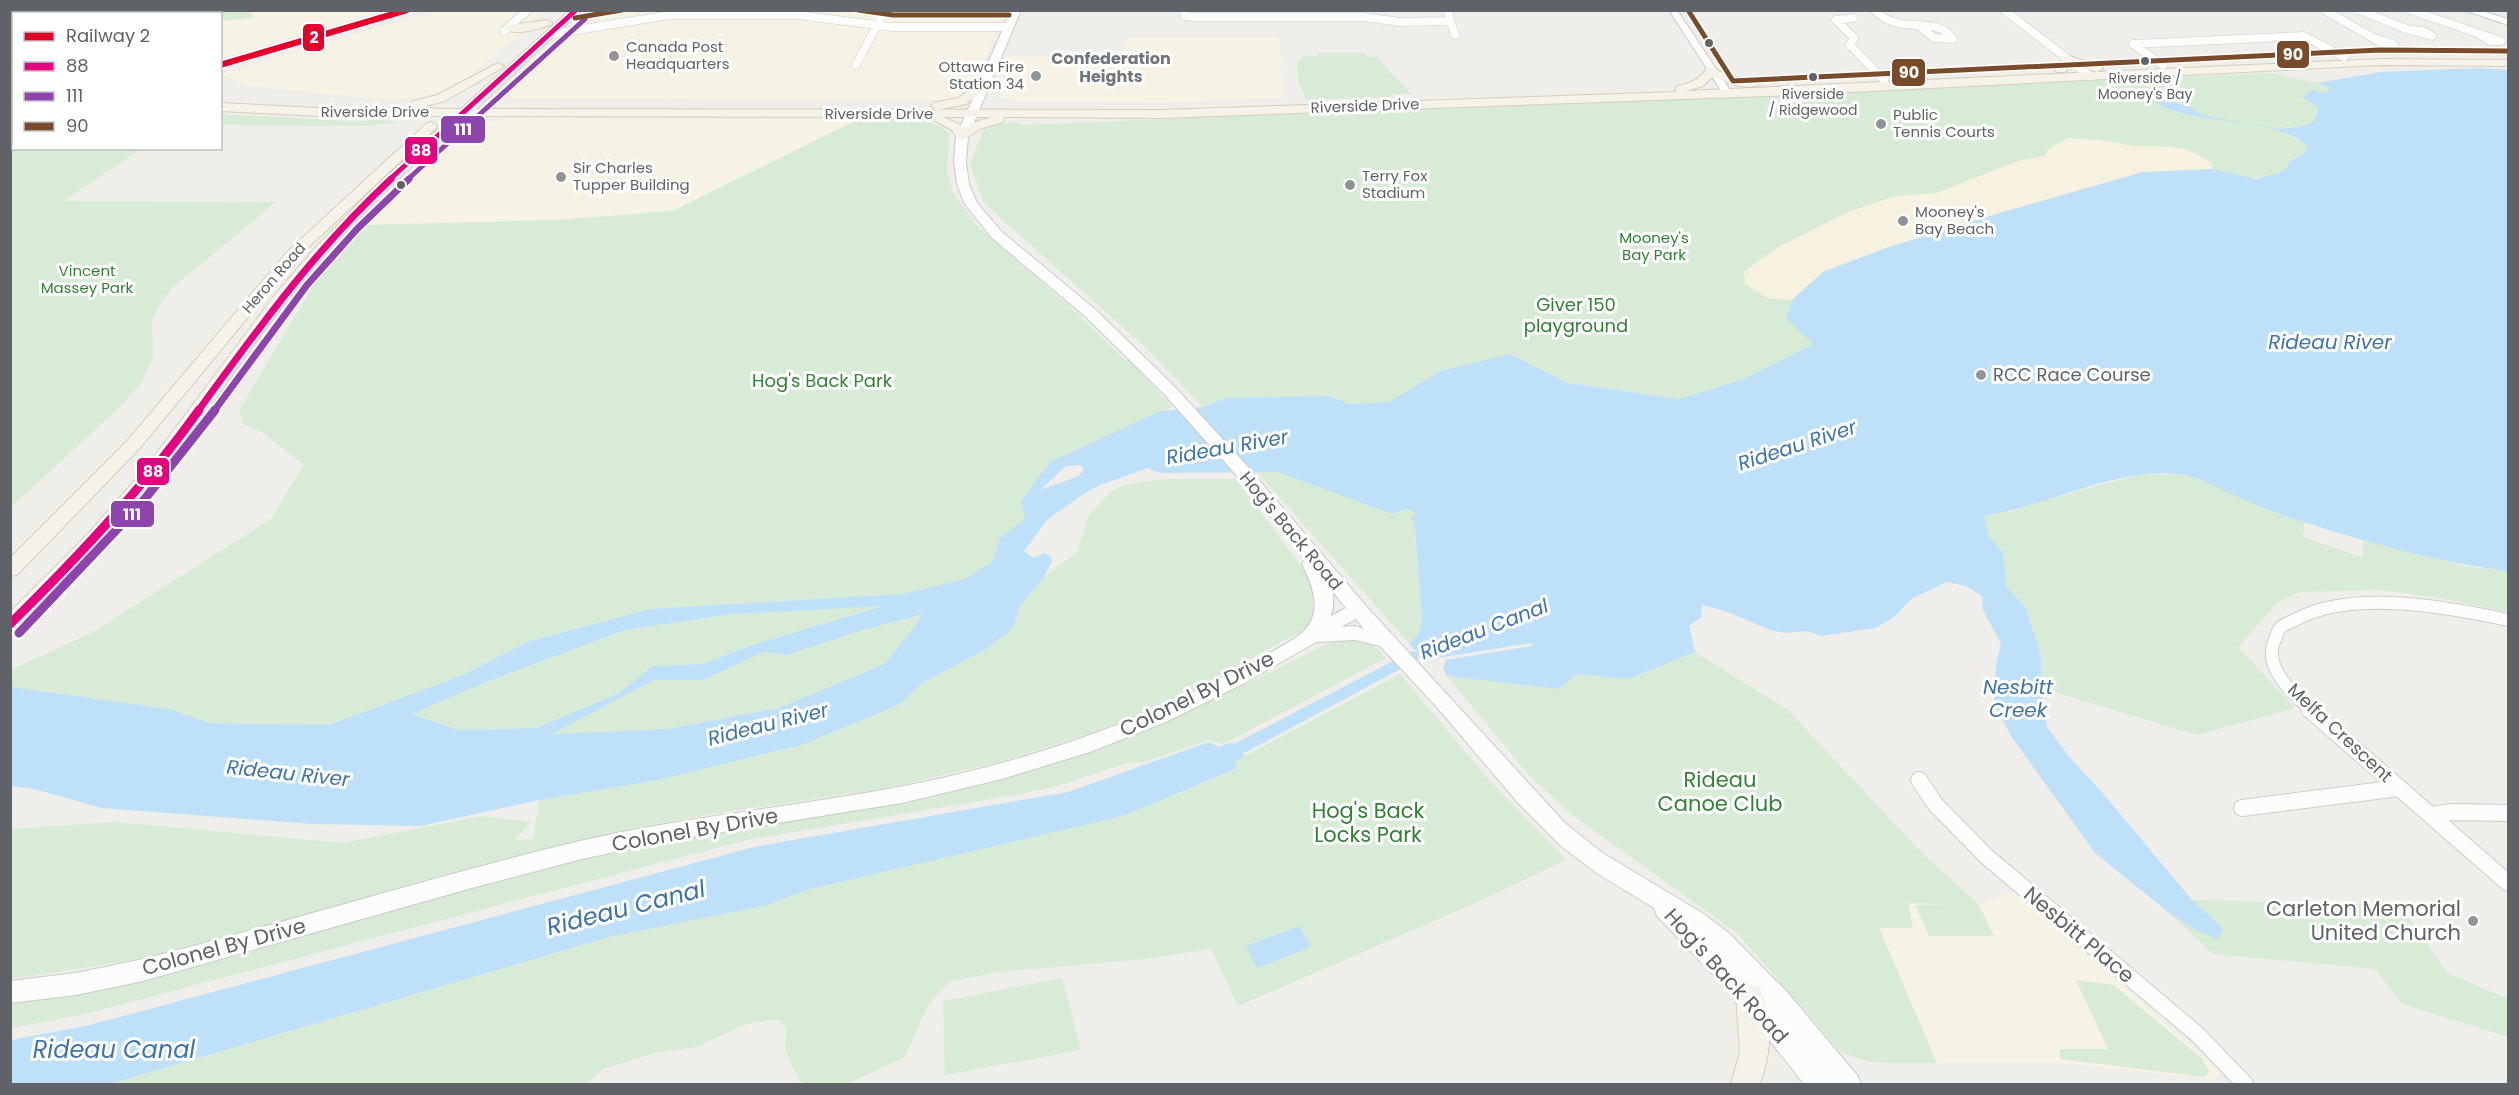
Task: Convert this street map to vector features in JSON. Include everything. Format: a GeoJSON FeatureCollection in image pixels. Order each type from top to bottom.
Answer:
{"type":"FeatureCollection","features":[{"type":"Feature","properties":{"kind":"main road","name":"Hog's Back Road"},"geometry":{"type":"LineString","coordinates":[[1016,10],[962,137],[958,163],[962,186],[969,201],[984,222],[1100,319],[1178,400],[1358,609],[1560,832],[1591,858],[1699,923],[1747,965],[1848,1084]]}},
{"type":"Feature","properties":{"kind":"main road"},"geometry":{"type":"LineString","coordinates":[[2467,10],[2508,23]]}},
{"type":"Feature","properties":{"kind":"main road","name":"Heron Road"},"geometry":{"type":"LineString","coordinates":[[15,621],[125,505],[156,468],[206,402],[278,299],[312,260],[423,141],[460,109],[498,66],[547,22],[568,12]]}},
{"type":"Feature","properties":{"kind":"main road","name":"Heron Road"},"geometry":{"type":"LineString","coordinates":[[10,570],[133,445],[292,255],[335,213],[460,109],[490,89],[552,34],[568,12]]}},
{"type":"Feature","properties":{"kind":"main road"},"geometry":{"type":"LineString","coordinates":[[506,30],[522,29],[547,22]]}},
{"type":"Feature","properties":{"kind":"main road"},"geometry":{"type":"LineString","coordinates":[[506,30],[527,40]]}},
{"type":"Feature","properties":{"kind":"main road","name":"Riverside Drive"},"geometry":{"type":"LineString","coordinates":[[222,107],[320,112],[573,105],[935,106],[1043,115],[1725,90],[2344,57],[2508,57]]}},
{"type":"Feature","properties":{"kind":"main road"},"geometry":{"type":"LineString","coordinates":[[2061,70],[2067,64],[2067,58],[2090,71]]}},
{"type":"Feature","properties":{"kind":"main road","name":"Riverside Drive"},"geometry":{"type":"LineString","coordinates":[[222,102],[276,105],[397,105],[538,112],[910,114],[1022,107],[1301,105],[1679,89],[1725,90],[2061,70],[2381,62],[2508,63]]}},
{"type":"Feature","properties":{"kind":"main road"},"geometry":{"type":"LineString","coordinates":[[397,105],[422,103],[441,98],[498,66]]}},
{"type":"Feature","properties":{"kind":"main road"},"geometry":{"type":"LineString","coordinates":[[1679,89],[1700,84],[1708,79],[1711,70],[1728,80],[1781,85]]}},
{"type":"Feature","properties":{"kind":"main road"},"geometry":{"type":"LineString","coordinates":[[935,106],[962,101],[987,82],[992,98],[1022,107]]}},
{"type":"Feature","properties":{"kind":"main road"},"geometry":{"type":"LineString","coordinates":[[490,89],[496,97],[573,105]]}},
{"type":"Feature","properties":{"kind":"main road"},"geometry":{"type":"LineString","coordinates":[[320,112],[415,119],[422,121],[424,126],[423,141],[482,121],[538,112]]}},
{"type":"Feature","properties":{"kind":"main road"},"geometry":{"type":"LineString","coordinates":[[910,114],[938,118],[957,128],[962,137],[976,126],[990,121],[1043,115]]}},
{"type":"Feature","properties":{"kind":"main road"},"geometry":{"type":"LineString","coordinates":[[1295,535],[1321,582],[1326,601],[1324,613],[1311,636]]}},
{"type":"Feature","properties":{"kind":"main road","name":"Colonel By Drive"},"geometry":{"type":"LineString","coordinates":[[10,992],[76,984],[164,965],[584,849],[717,824],[888,798],[1050,757],[1162,716],[1358,609]]}},
{"type":"Feature","properties":{"kind":"main road"},"geometry":{"type":"LineString","coordinates":[[1311,636],[1355,633],[1388,642]]}},
{"type":"Feature","properties":{"kind":"main road","name":"Hog's Back Road"},"geometry":{"type":"LineString","coordinates":[[1654,897],[1750,996],[1820,1084]]}},
{"type":"Feature","properties":{"kind":"main road"},"geometry":{"type":"LineString","coordinates":[[1745,1084],[1751,1074],[1756,1054],[1750,996]]}},
{"type":"Feature","properties":{"kind":"street"},"geometry":{"type":"LineString","coordinates":[[506,30],[528,10]]}},
{"type":"Feature","properties":{"kind":"street"},"geometry":{"type":"LineString","coordinates":[[856,65],[885,10]]}},
{"type":"Feature","properties":{"kind":"street"},"geometry":{"type":"LineString","coordinates":[[1184,10],[1185,16],[1193,17],[1363,17],[1400,22],[1450,21]]}},
{"type":"Feature","properties":{"kind":"street"},"geometry":{"type":"LineString","coordinates":[[1447,10],[1455,35]]}},
{"type":"Feature","properties":{"kind":"street"},"geometry":{"type":"LineString","coordinates":[[1673,10],[1725,90]]}},
{"type":"Feature","properties":{"kind":"street"},"geometry":{"type":"LineString","coordinates":[[1875,10],[1893,24],[1919,26]]}},
{"type":"Feature","properties":{"kind":"street"},"geometry":{"type":"LineString","coordinates":[[2004,10],[2067,58]]}},
{"type":"Feature","properties":{"kind":"street"},"geometry":{"type":"LineString","coordinates":[[2359,10],[2408,30]]}},
{"type":"Feature","properties":{"kind":"street"},"geometry":{"type":"LineString","coordinates":[[2410,10],[2479,34]]}},
{"type":"Feature","properties":{"kind":"street"},"geometry":{"type":"LineString","coordinates":[[2328,11],[2374,38]]}},
{"type":"Feature","properties":{"kind":"street"},"geometry":{"type":"LineString","coordinates":[[568,12],[579,22],[608,24]]}},
{"type":"Feature","properties":{"kind":"street"},"geometry":{"type":"LineString","coordinates":[[552,34],[660,15],[699,13],[798,15],[892,27],[1009,27]]}},
{"type":"Feature","properties":{"kind":"street"},"geometry":{"type":"LineString","coordinates":[[1853,18],[1836,20],[1854,38],[1850,45],[1884,80]]}},
{"type":"Feature","properties":{"kind":"street"},"geometry":{"type":"LineString","coordinates":[[2163,66],[2133,44],[2304,36],[2344,57]]}},
{"type":"Feature","properties":{"kind":"street","name":"Melfa Crescent"},"geometry":{"type":"LineString","coordinates":[[2508,620],[2433,607],[2387,603],[2309,614],[2280,628],[2271,649],[2276,671],[2296,697],[2508,883]]}},
{"type":"Feature","properties":{"kind":"street","name":"Nesbitt Place"},"geometry":{"type":"LineString","coordinates":[[1919,780],[1936,805],[1986,856],[2198,1035],[2245,1084]]}},
{"type":"Feature","properties":{"kind":"street"},"geometry":{"type":"LineString","coordinates":[[2242,808],[2399,788]]}},
{"type":"Feature","properties":{"kind":"street"},"geometry":{"type":"LineString","coordinates":[[2432,815],[2451,812],[2508,813]]}},
{"type":"Feature","properties":{"kind":"shaded area"},"geometry":{"type":"Polygon","coordinates":[[[384,11],[222,57],[222,12],[95,12],[384,11]]]}},
{"type":"Feature","properties":{"kind":"shaded area"},"geometry":{"type":"Polygon","coordinates":[[[435,11],[545,11],[462,83],[423,97],[388,100],[248,86],[222,74],[435,11]]]}},
{"type":"Feature","properties":{"kind":"shaded area"},"geometry":{"type":"Polygon","coordinates":[[[591,11],[1004,11],[975,82],[953,100],[520,99],[503,94],[591,11]]]}},
{"type":"Feature","properties":{"kind":"shaded area"},"geometry":{"type":"Polygon","coordinates":[[[1127,37],[1278,37],[1285,98],[1168,102],[1013,101],[995,96],[1010,56],[1121,56],[1127,37]]]}},
{"type":"Feature","properties":{"kind":"shaded area"},"geometry":{"type":"Polygon","coordinates":[[[504,119],[859,119],[672,211],[558,220],[366,225],[454,137],[477,125],[504,119]]]}},
{"type":"Feature","properties":{"kind":"shaded area"},"geometry":{"type":"Polygon","coordinates":[[[2013,891],[2221,1073],[2212,1079],[2067,1063],[1937,1063],[1879,928],[1913,928],[1908,903],[1979,905],[2013,891]]]}},
{"type":"Feature","properties":{"kind":"green space"},"geometry":{"type":"Polygon","coordinates":[[[11,10],[39,11],[12,12],[11,123],[11,10]]]}},
{"type":"Feature","properties":{"kind":"green space"},"geometry":{"type":"Polygon","coordinates":[[[165,11],[249,11],[255,18],[222,21],[222,12],[165,11]]]}},
{"type":"Feature","properties":{"kind":"green space"},"geometry":{"type":"Polygon","coordinates":[[[1317,53],[1365,53],[1367,57],[1378,57],[1411,94],[1391,94],[1391,97],[1306,100],[1298,81],[1297,61],[1303,60],[1303,56],[1317,56],[1317,53]]]}},
{"type":"Feature","properties":{"kind":"green space","name":"Mooney's Bay Park"},"geometry":{"type":"Polygon","coordinates":[[[2271,73],[2330,88],[2328,94],[2312,90],[2308,95],[2310,103],[2319,107],[2313,122],[2279,130],[2308,145],[2303,154],[2287,162],[2288,167],[2279,172],[2260,177],[2241,177],[2212,169],[1813,344],[1744,379],[1680,399],[1568,383],[1509,354],[1440,371],[1389,402],[1350,404],[1329,396],[1226,398],[1203,407],[1145,347],[984,203],[970,164],[985,126],[1012,122],[1023,125],[2271,73]]]}},
{"type":"Feature","properties":{"kind":"green space"},"geometry":{"type":"Polygon","coordinates":[[[222,114],[397,122],[369,126],[222,125],[222,114]]]}},
{"type":"Feature","properties":{"kind":"green space","name":"Hog's Back Park"},"geometry":{"type":"Polygon","coordinates":[[[859,119],[920,120],[941,127],[949,134],[947,172],[953,192],[975,224],[1078,314],[1125,360],[1129,360],[1172,407],[1050,462],[1026,519],[1000,538],[992,562],[965,579],[902,594],[650,609],[527,642],[463,675],[329,725],[209,723],[154,707],[11,687],[11,670],[93,632],[271,519],[304,465],[262,432],[243,424],[239,411],[320,274],[366,225],[558,220],[672,211],[859,119]]]}},
{"type":"Feature","properties":{"kind":"green space","name":"Vincent Massey Park"},"geometry":{"type":"Polygon","coordinates":[[[11,129],[12,150],[140,150],[63,201],[276,202],[172,288],[160,304],[152,321],[153,358],[141,383],[120,407],[11,507],[11,129]]]}},
{"type":"Feature","properties":{"kind":"green space"},"geometry":{"type":"Polygon","coordinates":[[[1255,470],[1284,473],[1392,514],[1407,509],[1415,512],[1422,622],[1417,636],[1410,644],[1255,470]]]}},
{"type":"Feature","properties":{"kind":"green space"},"geometry":{"type":"Polygon","coordinates":[[[2178,474],[2204,479],[2234,495],[2305,522],[2303,537],[2363,558],[2363,539],[2464,566],[2508,571],[2508,612],[2434,597],[2378,590],[2300,592],[2278,602],[2238,647],[2295,708],[2197,735],[2041,688],[2041,657],[2026,608],[2006,586],[2003,552],[1989,537],[1984,516],[2011,512],[2039,501],[2139,475],[2178,474]]]}},
{"type":"Feature","properties":{"kind":"green space"},"geometry":{"type":"Polygon","coordinates":[[[1164,479],[1236,479],[1318,589],[1317,615],[1306,629],[1167,704],[1088,734],[1003,761],[883,789],[717,813],[619,831],[432,878],[237,936],[128,961],[11,979],[11,829],[116,822],[343,843],[482,816],[531,822],[515,840],[533,839],[539,800],[658,780],[805,744],[900,704],[922,683],[988,648],[1013,628],[1020,606],[1044,577],[1077,552],[1089,515],[1112,491],[1124,485],[1164,479]]]}},
{"type":"Feature","properties":{"kind":"green space"},"geometry":{"type":"Polygon","coordinates":[[[886,605],[752,645],[703,664],[653,666],[619,693],[536,728],[459,730],[412,714],[491,680],[625,630],[732,614],[886,605]]]}},
{"type":"Feature","properties":{"kind":"green space"},"geometry":{"type":"Polygon","coordinates":[[[925,614],[886,663],[779,708],[667,729],[550,734],[654,680],[703,680],[764,652],[787,655],[866,629],[925,614]]]}},
{"type":"Feature","properties":{"kind":"green space"},"geometry":{"type":"Polygon","coordinates":[[[1339,638],[1371,642],[1386,658],[1223,744],[1209,740],[1144,762],[1127,763],[1058,786],[1014,795],[751,839],[81,1015],[11,1028],[11,1003],[196,967],[439,896],[537,870],[659,843],[903,802],[1000,780],[1131,736],[1215,699],[1339,638]]]}},
{"type":"Feature","properties":{"kind":"green space","name":"Rideau Canoe Club"},"geometry":{"type":"Polygon","coordinates":[[[1695,652],[1788,710],[1917,848],[1979,905],[1994,936],[1929,936],[1915,905],[1950,904],[1908,903],[1913,928],[1879,928],[1937,1063],[1874,1062],[1850,1056],[1839,1050],[1737,933],[1572,815],[1528,774],[1447,676],[1559,689],[1577,674],[1628,679],[1695,652]]]}},
{"type":"Feature","properties":{"kind":"green space","name":"Hog's Back Locks Park"},"geometry":{"type":"Polygon","coordinates":[[[1400,674],[1489,780],[1566,860],[1471,905],[1238,1006],[1211,949],[1144,959],[998,972],[949,982],[928,1005],[905,1057],[847,1084],[806,1084],[799,1080],[785,1051],[786,1028],[780,1020],[768,1020],[744,1025],[696,1047],[655,1053],[603,1069],[586,1084],[110,1084],[609,937],[768,905],[810,889],[1131,813],[1234,770],[1235,763],[1245,756],[1400,674]]]}},
{"type":"Feature","properties":{"kind":"green space"},"geometry":{"type":"Polygon","coordinates":[[[2192,900],[2400,905],[2447,973],[2508,999],[2508,1037],[2402,1004],[2375,969],[2213,954],[2168,912],[2196,930],[2223,928],[2192,900]]]}},
{"type":"Feature","properties":{"kind":"green space"},"geometry":{"type":"Polygon","coordinates":[[[1062,978],[1081,1050],[945,1075],[943,1001],[1062,978]]]}},
{"type":"Feature","properties":{"kind":"green space"},"geometry":{"type":"Polygon","coordinates":[[[2076,980],[2114,985],[2202,1059],[2210,1072],[2204,1077],[2060,1059],[2060,1049],[2108,1049],[2076,980]]]}},
{"type":"Feature","properties":{"kind":"sand","name":"Mooney's Bay Beach"},"geometry":{"type":"Polygon","coordinates":[[[2067,138],[2104,140],[2132,146],[2173,147],[2201,156],[2212,163],[2212,169],[2143,172],[1886,248],[1823,272],[1792,300],[1768,298],[1745,284],[1744,272],[1778,247],[1851,211],[1895,196],[1936,193],[2018,161],[2045,156],[2047,150],[2067,138]]]}},
{"type":"Feature","properties":{"kind":"water","name":"Rideau River"},"geometry":{"type":"Polygon","coordinates":[[[2480,68],[2508,70],[2508,571],[2425,556],[2342,534],[2288,517],[2200,480],[2179,474],[2155,474],[2105,482],[1984,516],[1989,537],[2003,552],[2006,586],[2026,608],[2041,657],[2041,688],[2047,727],[2071,759],[2101,791],[2192,900],[2223,928],[2218,939],[2196,930],[2168,912],[2095,853],[2011,736],[1994,704],[1996,665],[2001,644],[1983,610],[1982,596],[1966,586],[1947,582],[1911,599],[1895,616],[1876,628],[1821,636],[1807,631],[1786,633],[1773,631],[1722,610],[1702,605],[1701,617],[1689,626],[1695,652],[1628,679],[1577,674],[1559,689],[1447,676],[1443,668],[1445,657],[1425,660],[1409,669],[1397,655],[1417,636],[1422,622],[1415,529],[1411,518],[1415,516],[1415,512],[1407,509],[1392,514],[1278,472],[1160,473],[1147,468],[1085,493],[1047,520],[1024,551],[1034,558],[1044,553],[1050,556],[1052,561],[1044,577],[1020,606],[1013,628],[988,648],[922,683],[900,704],[805,744],[658,780],[539,800],[421,826],[313,824],[102,808],[34,789],[11,786],[11,687],[169,709],[209,723],[329,725],[463,675],[527,642],[650,609],[902,594],[965,579],[992,562],[1000,538],[1025,519],[1021,501],[1050,462],[1161,411],[1203,407],[1226,398],[1329,396],[1350,404],[1389,402],[1440,371],[1509,354],[1568,383],[1680,399],[1744,379],[1813,344],[1786,318],[1792,300],[1823,272],[1886,248],[2143,172],[2212,169],[2256,179],[2280,172],[2288,167],[2287,163],[2303,154],[2308,146],[2274,129],[2190,115],[2152,101],[2159,98],[2192,108],[2202,115],[2278,129],[2299,127],[2313,122],[2319,108],[2301,96],[2308,95],[2307,92],[2312,90],[2327,93],[2330,88],[2317,83],[2381,72],[2480,68]],[[1080,465],[1066,466],[1040,490],[1079,476],[1084,469],[1080,465]],[[883,606],[732,614],[625,630],[491,680],[412,714],[459,730],[536,728],[619,693],[653,666],[703,664],[752,645],[883,606]],[[924,614],[866,629],[787,655],[764,652],[703,680],[654,680],[552,734],[667,729],[779,708],[886,663],[924,614]]]}},
{"type":"Feature","properties":{"kind":"water","name":"Rideau Canal"},"geometry":{"type":"Polygon","coordinates":[[[1209,742],[1219,747],[1232,742],[1245,756],[1235,763],[1235,769],[1114,818],[810,889],[768,905],[609,937],[110,1084],[11,1084],[11,1040],[86,1026],[754,847],[1068,792],[1209,742]]]}},
{"type":"Feature","properties":{"kind":"water"},"geometry":{"type":"Polygon","coordinates":[[[1299,926],[1311,947],[1257,968],[1246,946],[1299,926]]]}},
{"type":"Feature","properties":{"kind":"pier"},"geometry":{"type":"Polygon","coordinates":[[[1407,642],[1425,660],[1531,643],[1533,646],[1426,663],[1410,671],[1395,653],[1407,642]]]}},
{"type":"Feature","properties":{"kind":"waterway"},"geometry":{"type":"LineString","coordinates":[[1221,755],[1242,747],[1412,656]]}},
{"type":"Feature","properties":{"kind":"rail line","name":"2"},"geometry":{"type":"LineString","coordinates":[[222,64],[407,10]]}},
{"type":"Feature","properties":{"kind":"transit line","name":"88"},"geometry":{"type":"LineString","coordinates":[[10,624],[92,540],[151,474],[279,300],[319,252],[381,188],[576,10]]}},
{"type":"Feature","properties":{"kind":"transit line","name":"90"},"geometry":{"type":"LineString","coordinates":[[575,18],[622,10]]}},
{"type":"Feature","properties":{"kind":"transit line","name":"90"},"geometry":{"type":"LineString","coordinates":[[858,10],[893,15],[1009,15]]}},
{"type":"Feature","properties":{"kind":"transit line","name":"90"},"geometry":{"type":"LineString","coordinates":[[1688,10],[1733,81],[2380,50],[2508,51]]}},
{"type":"Feature","properties":{"kind":"transit line","name":"111"},"geometry":{"type":"LineString","coordinates":[[19,633],[101,549],[159,483],[197,435],[269,334],[327,261],[389,197],[585,19]]}},
{"type":"Feature","properties":{"kind":"place","name":"Canada Post Headquarters"},"geometry":{"type":"Point","coordinates":[614,56]}},
{"type":"Feature","properties":{"kind":"place","name":"Riverside / Mooney's Bay"},"geometry":{"type":"Point","coordinates":[2145,61]}},
{"type":"Feature","properties":{"kind":"place","name":"Ottawa Fire Station 34"},"geometry":{"type":"Point","coordinates":[1036,76]}},
{"type":"Feature","properties":{"kind":"place","name":"Riverside / Ridgewood"},"geometry":{"type":"Point","coordinates":[1813,77]}},
{"type":"Feature","properties":{"kind":"place","name":"Public Tennis Courts"},"geometry":{"type":"Point","coordinates":[1881,124]}},
{"type":"Feature","properties":{"kind":"place","name":"Sir Charles Tupper Building"},"geometry":{"type":"Point","coordinates":[561,177]}},
{"type":"Feature","properties":{"kind":"place","name":"Terry Fox Stadium"},"geometry":{"type":"Point","coordinates":[1350,185]}},
{"type":"Feature","properties":{"kind":"place","name":"Mooney's Bay Beach"},"geometry":{"type":"Point","coordinates":[1903,221]}},
{"type":"Feature","properties":{"kind":"place","name":"RCC Race Course"},"geometry":{"type":"Point","coordinates":[1981,375]}},
{"type":"Feature","properties":{"kind":"place","name":"Carleton Memorial United Church"},"geometry":{"type":"Point","coordinates":[2473,921]}},
{"type":"Feature","properties":{"kind":"district","name":"Confederation Heights"},"geometry":{"type":"Point","coordinates":[1111,67]}},
{"type":"Feature","properties":{"kind":"park label","name":"Giver 150 playground"},"geometry":{"type":"Point","coordinates":[1576,315]}},
{"type":"Feature","properties":{"kind":"water label","name":"Nesbitt Creek"},"geometry":{"type":"Point","coordinates":[2018,698]}}]}
